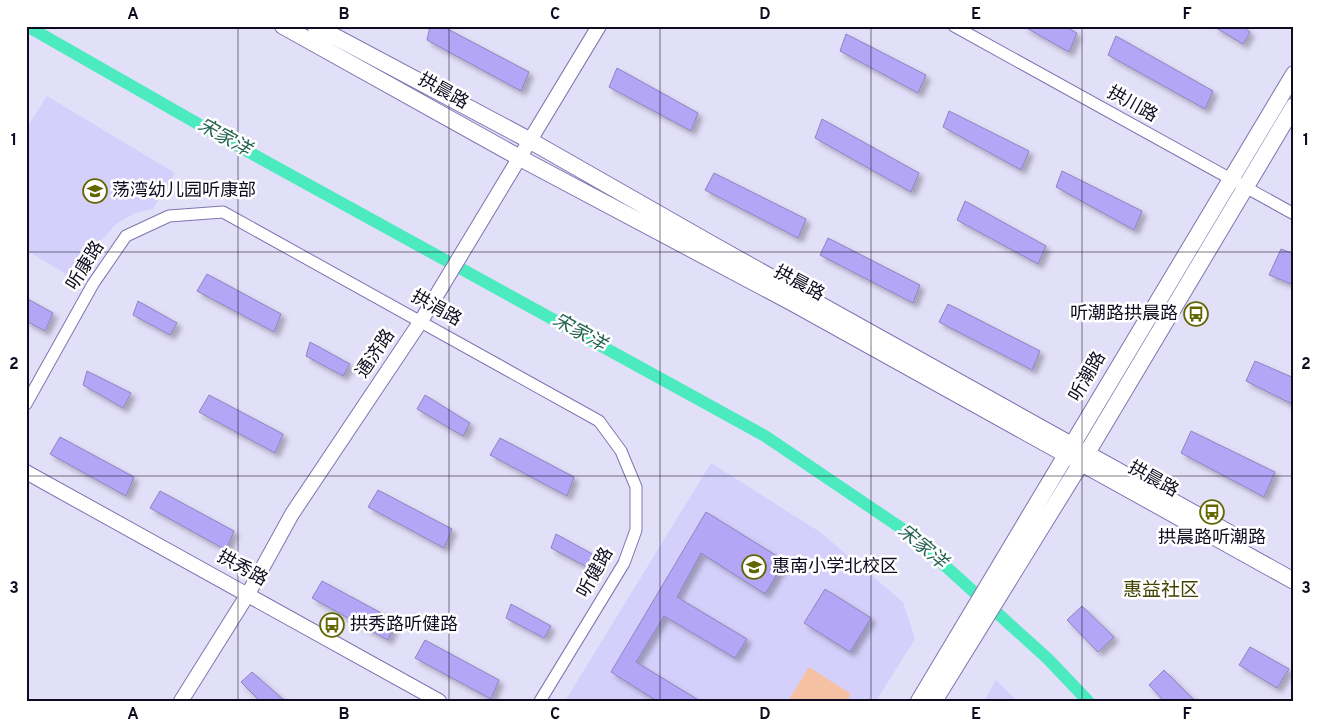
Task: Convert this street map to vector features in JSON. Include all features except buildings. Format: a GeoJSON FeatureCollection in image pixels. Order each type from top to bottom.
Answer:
{"type":"FeatureCollection","features":[{"type":"Feature","properties":{"kind":"main road","name":"拱晨路"},"geometry":{"type":"LineString","coordinates":[[283,26],[520,158],[1068,449]]}},
{"type":"Feature","properties":{"kind":"main road","name":"拱晨路"},"geometry":{"type":"LineString","coordinates":[[315,26],[530,140],[1084,458],[1294,581]]}},
{"type":"Feature","properties":{"kind":"main road","name":"听潮路"},"geometry":{"type":"LineString","coordinates":[[919,701],[963,639],[1007,565],[1068,449],[1294,74]]}},
{"type":"Feature","properties":{"kind":"main road","name":"听潮路"},"geometry":{"type":"LineString","coordinates":[[1007,565],[1084,458],[1294,106]]}},
{"type":"Feature","properties":{"kind":"main road","name":"拱晨路"},"geometry":{"type":"LineString","coordinates":[[1084,458],[1294,569]]}},
{"type":"Feature","properties":{"kind":"main road","name":"听潮路"},"geometry":{"type":"LineString","coordinates":[[934,701],[963,639]]}},
{"type":"Feature","properties":{"kind":"street","name":"通济路"},"geometry":{"type":"LineString","coordinates":[[180,701],[248,594],[311,484],[421,321],[599,26]]}},
{"type":"Feature","properties":{"kind":"street","name":"拱川路"},"geometry":{"type":"LineString","coordinates":[[954,26],[1294,214]]}},
{"type":"Feature","properties":{"kind":"street","name":"拱涓路"},"geometry":{"type":"LineString","coordinates":[[222,212],[599,421],[621,451]]}},
{"type":"Feature","properties":{"kind":"street","name":"听康路"},"geometry":{"type":"LineString","coordinates":[[26,404],[93,284],[126,236],[168,216],[222,212]]}},
{"type":"Feature","properties":{"kind":"street","name":"听健路"},"geometry":{"type":"LineString","coordinates":[[540,701],[624,563],[636,530],[636,486],[621,451]]}},
{"type":"Feature","properties":{"kind":"street","name":"拱秀路"},"geometry":{"type":"LineString","coordinates":[[26,472],[439,701]]}},
{"type":"Feature","properties":{"kind":"shaded area","name":"荡湾幼儿园听康部"},"geometry":{"type":"Polygon","coordinates":[[[47,96],[175,173],[153,209],[135,213],[116,224],[94,249],[74,279],[26,250],[26,129],[47,96]]]}},
{"type":"Feature","properties":{"kind":"shaded area","name":"惠南小学北校区"},"geometry":{"type":"Polygon","coordinates":[[[711,463],[820,532],[903,602],[915,639],[876,701],[565,701],[711,463]]]}},
{"type":"Feature","properties":{"kind":"shaded area"},"geometry":{"type":"Polygon","coordinates":[[[809,667],[851,694],[847,701],[788,701],[809,667]]]}},
{"type":"Feature","properties":{"kind":"shaded area"},"geometry":{"type":"Polygon","coordinates":[[[996,680],[1017,701],[984,701],[996,680]]]}},
{"type":"Feature","properties":{"kind":"waterway","name":"宋家洋"},"geometry":{"type":"LineString","coordinates":[[27,26],[207,129],[765,436],[910,534],[1048,659],[1088,701]]}},
{"type":"Feature","properties":{"kind":"place","name":"荡湾幼儿园听康部"},"geometry":{"type":"Point","coordinates":[95,191]}},
{"type":"Feature","properties":{"kind":"place","name":"听潮路拱晨路"},"geometry":{"type":"Point","coordinates":[1196,314]}},
{"type":"Feature","properties":{"kind":"place","name":"拱晨路听潮路"},"geometry":{"type":"Point","coordinates":[1212,512]}},
{"type":"Feature","properties":{"kind":"place","name":"惠南小学北校区"},"geometry":{"type":"Point","coordinates":[754,567]}},
{"type":"Feature","properties":{"kind":"place","name":"拱秀路听健路"},"geometry":{"type":"Point","coordinates":[332,625]}},
{"type":"Feature","properties":{"kind":"district","name":"惠益社区"},"geometry":{"type":"Point","coordinates":[1161,591]}}]}
